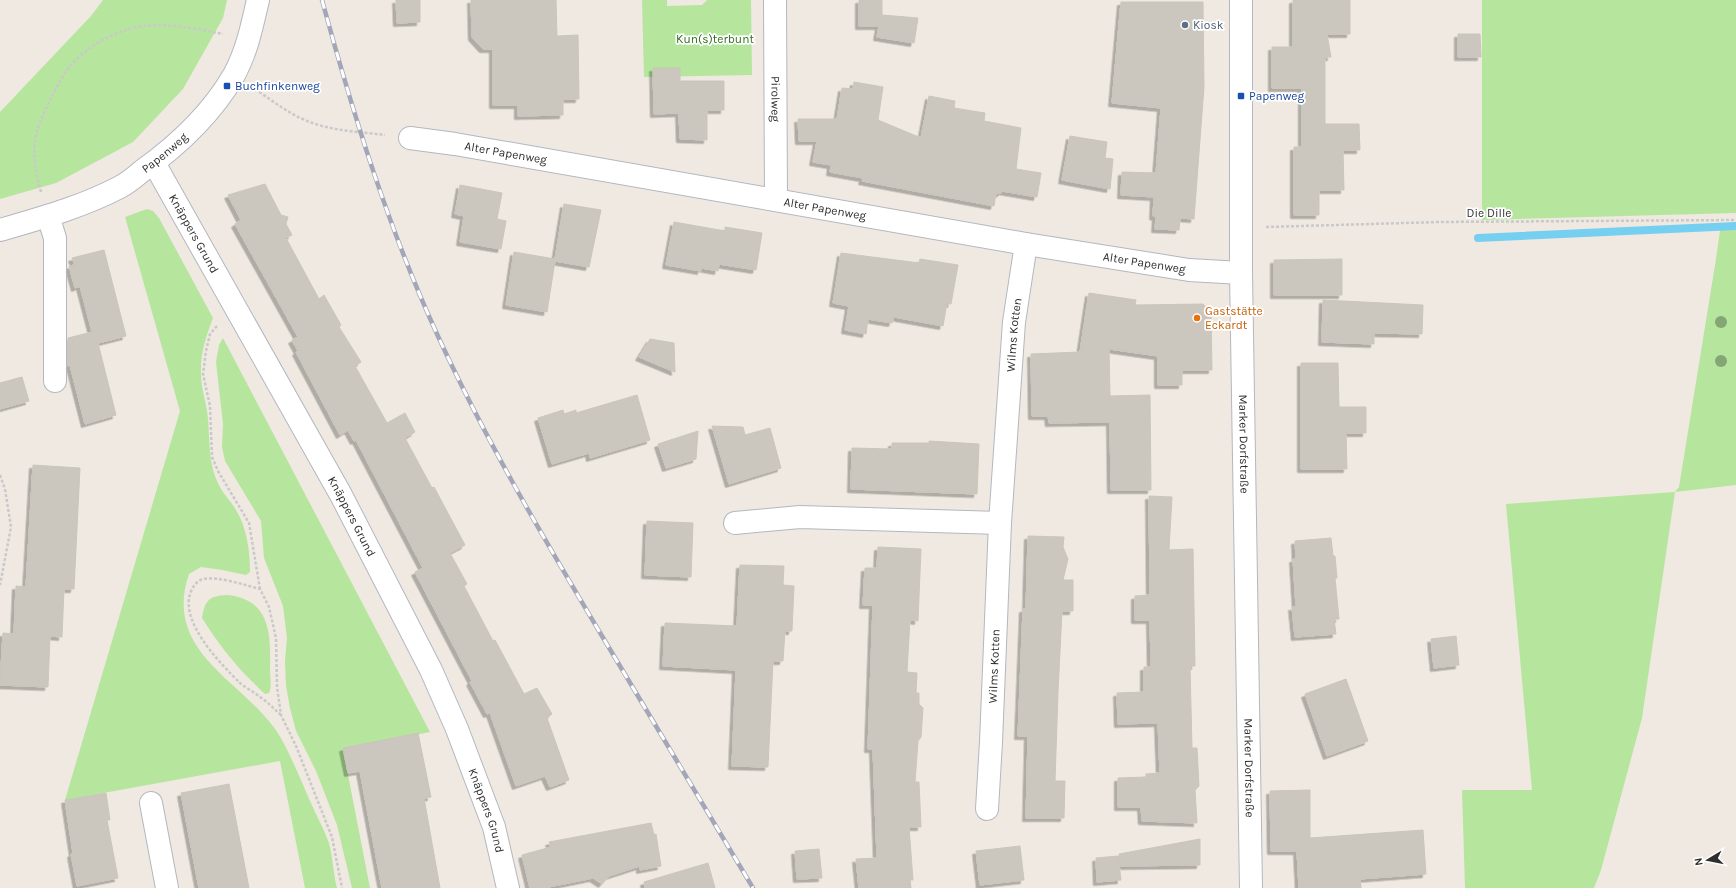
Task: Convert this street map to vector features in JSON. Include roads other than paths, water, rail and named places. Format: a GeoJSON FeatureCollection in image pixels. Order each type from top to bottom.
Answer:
{"type":"FeatureCollection","features":[{"type":"Feature","properties":{"kind":"street","name":"Papenweg"},"geometry":{"type":"LineString","coordinates":[[0,230],[85,204],[121,187],[154,163],[184,137],[234,74],[249,39],[258,0]]}},
{"type":"Feature","properties":{"kind":"street","name":"Pirolweg"},"geometry":{"type":"LineString","coordinates":[[776,0],[776,199]]}},
{"type":"Feature","properties":{"kind":"street","name":"Marker Dorfstraße"},"geometry":{"type":"LineString","coordinates":[[1241,0],[1241,273],[1251,888]]}},
{"type":"Feature","properties":{"kind":"street","name":"Alter Papenweg"},"geometry":{"type":"LineString","coordinates":[[410,138],[776,199],[1026,244],[1189,270],[1241,273]]}},
{"type":"Feature","properties":{"kind":"street","name":"Knäppers Grund"},"geometry":{"type":"LineString","coordinates":[[154,163],[341,495],[431,670],[457,729],[494,827],[508,888]]}},
{"type":"Feature","properties":{"kind":"street"},"geometry":{"type":"LineString","coordinates":[[48,216],[55,238],[55,381]]}},
{"type":"Feature","properties":{"kind":"street","name":"Wilms Kotten"},"geometry":{"type":"LineString","coordinates":[[987,809],[1000,523],[1014,322],[1026,244]]}},
{"type":"Feature","properties":{"kind":"street"},"geometry":{"type":"LineString","coordinates":[[735,523],[800,517],[1000,523]]}},
{"type":"Feature","properties":{"kind":"street"},"geometry":{"type":"LineString","coordinates":[[150,803],[167,888]]}},
{"type":"Feature","properties":{"kind":"waterway"},"geometry":{"type":"LineString","coordinates":[[1478,238],[1736,226]]}},
{"type":"Feature","properties":{"kind":"railway"},"geometry":{"type":"LineString","coordinates":[[322,0],[359,128],[387,211],[419,294],[455,373],[495,450],[537,525],[753,888]]}},
{"type":"Feature","properties":{"kind":"place","name":"Kiosk"},"geometry":{"type":"Point","coordinates":[1185,25]}},
{"type":"Feature","properties":{"kind":"place","name":"Buchfinkenweg"},"geometry":{"type":"Point","coordinates":[227,86]}},
{"type":"Feature","properties":{"kind":"place","name":"Papenweg"},"geometry":{"type":"Point","coordinates":[1241,96]}},
{"type":"Feature","properties":{"kind":"place","name":"Gaststätte Eckardt"},"geometry":{"type":"Point","coordinates":[1197,318]}},
{"type":"Feature","properties":{"kind":"park label","name":"Kun(s)terbunt"},"geometry":{"type":"Point","coordinates":[715,39]}}]}
